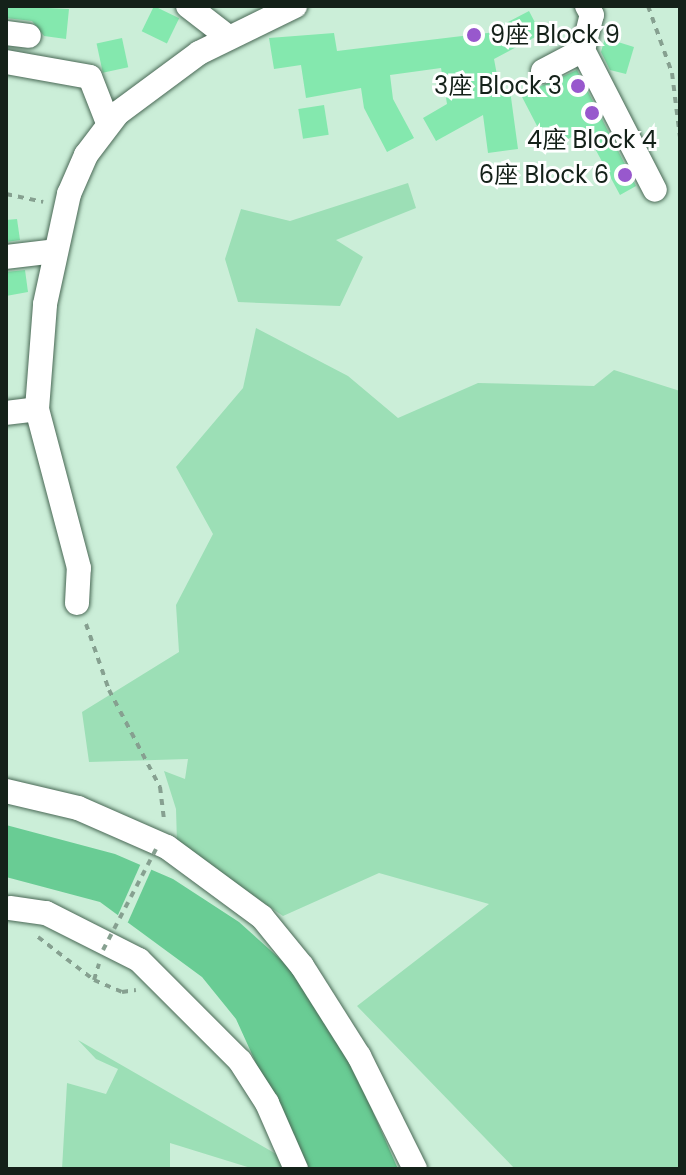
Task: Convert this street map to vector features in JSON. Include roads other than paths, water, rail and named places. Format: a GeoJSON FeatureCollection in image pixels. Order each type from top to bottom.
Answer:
{"type":"FeatureCollection","features":[{"type":"Feature","properties":{"kind":"street"},"geometry":{"type":"LineString","coordinates":[[188,6],[227,36]]}},
{"type":"Feature","properties":{"kind":"street"},"geometry":{"type":"LineString","coordinates":[[77,603],[79,568],[37,409],[45,304],[65,206],[86,155],[108,123],[227,36],[295,6]]}},
{"type":"Feature","properties":{"kind":"street"},"geometry":{"type":"LineString","coordinates":[[587,6],[592,15],[583,50],[655,190]]}},
{"type":"Feature","properties":{"kind":"street"},"geometry":{"type":"LineString","coordinates":[[543,71],[583,50]]}},
{"type":"Feature","properties":{"kind":"street"},"geometry":{"type":"LineString","coordinates":[[6,62],[90,77],[108,123]]}},
{"type":"Feature","properties":{"kind":"street"},"geometry":{"type":"LineString","coordinates":[[6,257],[56,251]]}},
{"type":"Feature","properties":{"kind":"street"},"geometry":{"type":"LineString","coordinates":[[6,413],[37,409]]}},
{"type":"Feature","properties":{"kind":"street"},"geometry":{"type":"LineString","coordinates":[[6,791],[78,808],[158,846],[217,879],[262,917],[302,966],[359,1056],[415,1169]]}},
{"type":"Feature","properties":{"kind":"street"},"geometry":{"type":"LineString","coordinates":[[10,908],[46,913],[139,960],[240,1061],[267,1103],[296,1169]]}},
{"type":"Feature","properties":{"kind":"place","name":"9座 Block 9"},"geometry":{"type":"Point","coordinates":[474,35]}},
{"type":"Feature","properties":{"kind":"place","name":"3座 Block 3"},"geometry":{"type":"Point","coordinates":[578,86]}},
{"type":"Feature","properties":{"kind":"place","name":"4座 Block 4"},"geometry":{"type":"Point","coordinates":[592,113]}},
{"type":"Feature","properties":{"kind":"place","name":"6座 Block 6"},"geometry":{"type":"Point","coordinates":[625,175]}}]}
